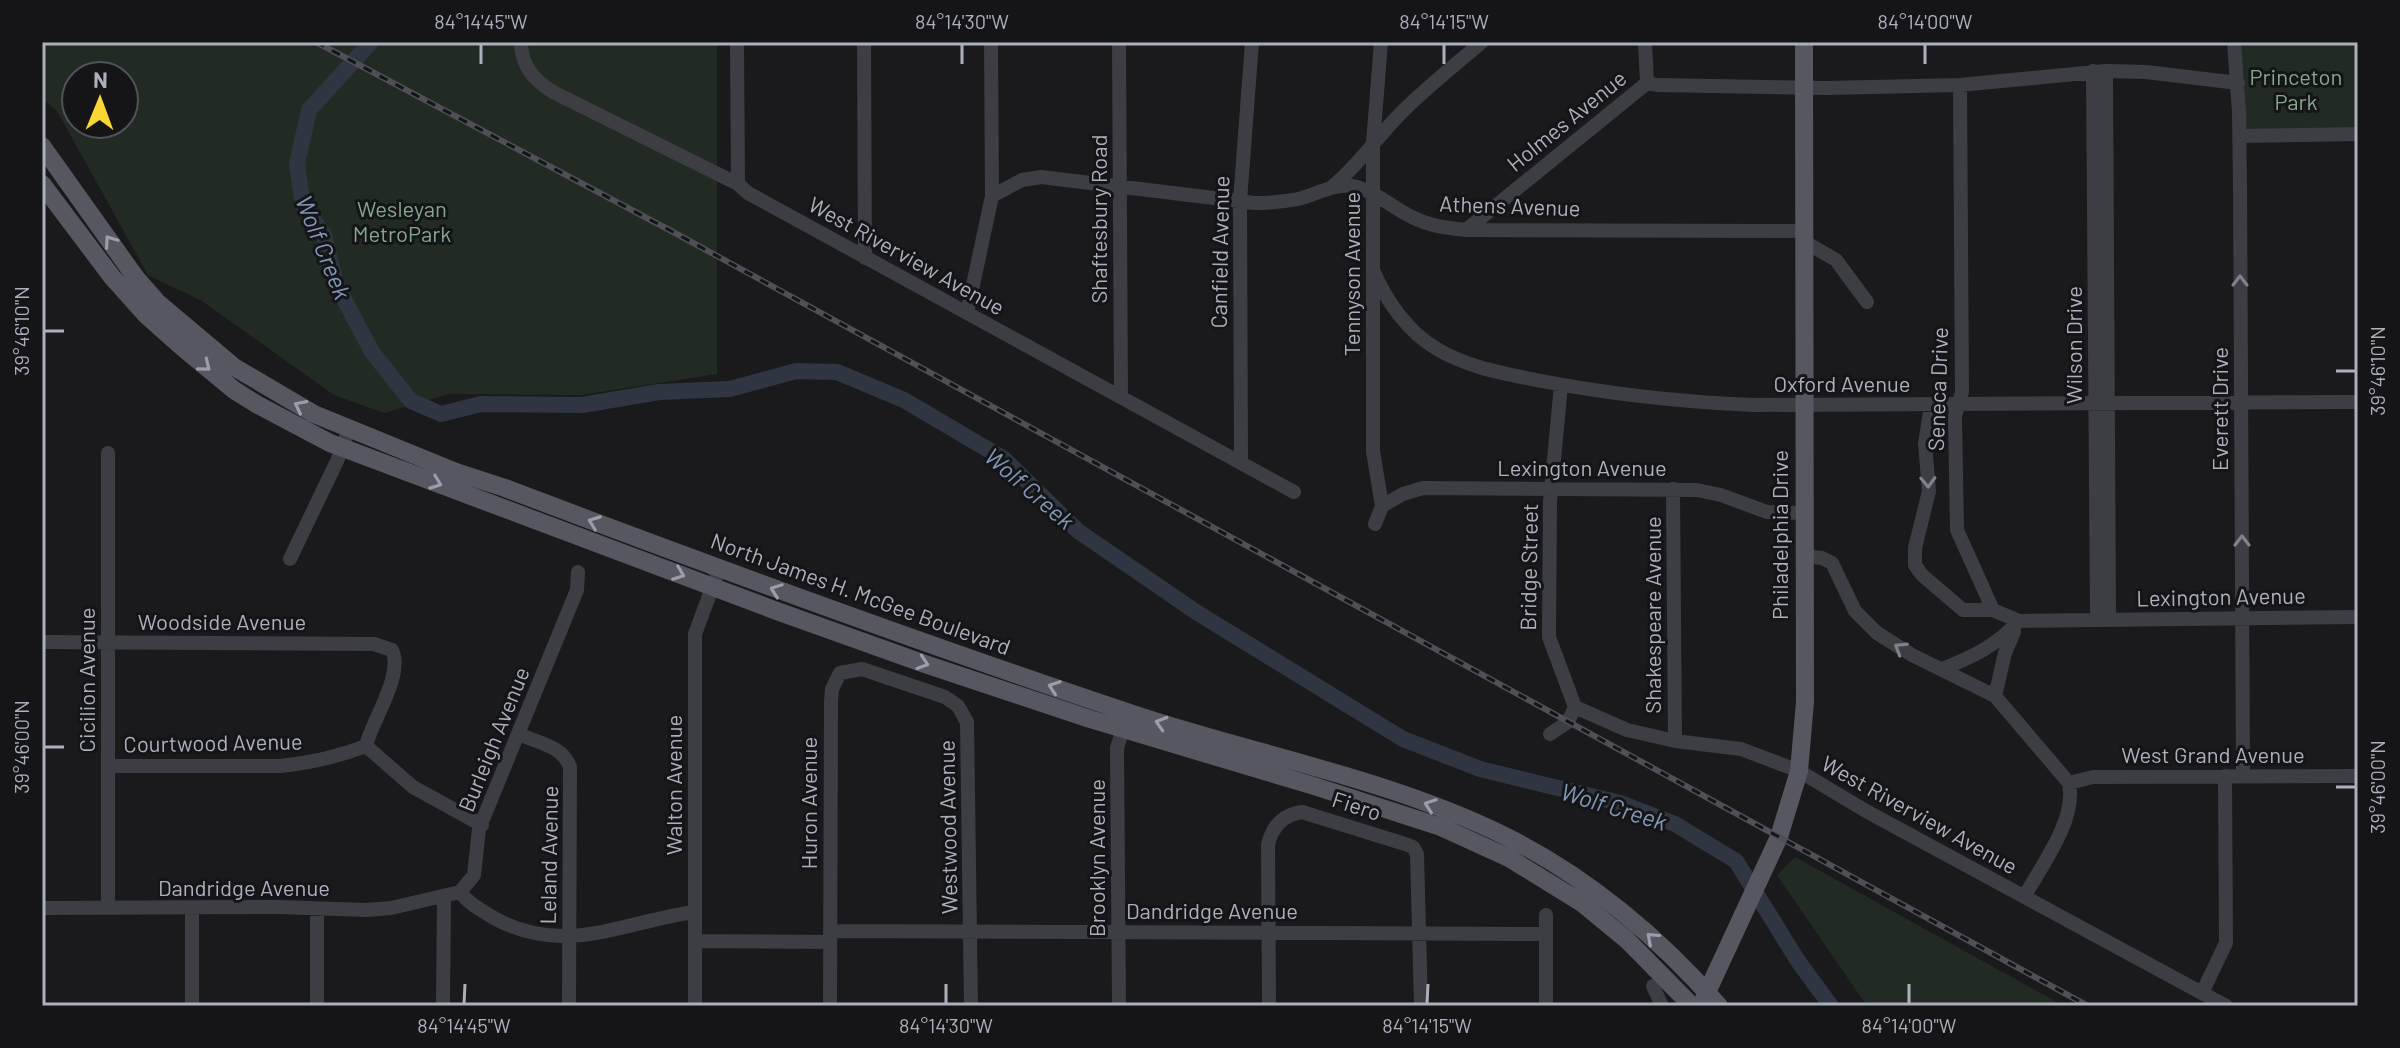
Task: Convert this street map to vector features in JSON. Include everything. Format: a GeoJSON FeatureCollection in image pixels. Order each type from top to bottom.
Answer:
{"type":"FeatureCollection","features":[{"type":"Feature","properties":{"kind":"main road","name":"Philadelphia Drive"},"geometry":{"type":"LineString","coordinates":[[1709,1002],[1726,954],[1779,837],[1799,771],[1805,702],[1804,42]]}},
{"type":"Feature","properties":{"kind":"main road","name":"North James H. McGee Boulevard"},"geometry":{"type":"LineString","coordinates":[[42,146],[136,278],[173,318],[259,383],[314,414],[349,429],[505,488],[715,578]]}},
{"type":"Feature","properties":{"kind":"main road","name":"North James H. McGee Boulevard"},"geometry":{"type":"LineString","coordinates":[[42,184],[112,277],[146,315],[182,347],[234,390],[342,447],[715,578],[833,612],[1126,720],[1413,817],[1509,858],[1542,877],[1611,925],[1692,1006]]}},
{"type":"Feature","properties":{"kind":"main road","name":"North James H. McGee Boulevard"},"geometry":{"type":"LineString","coordinates":[[1126,720],[1423,803],[1506,837],[1569,874],[1646,932],[1709,1002]]}},
{"type":"Feature","properties":{"kind":"street","name":"West Riverview Avenue"},"geometry":{"type":"LineString","coordinates":[[521,42],[526,67],[539,83],[553,92],[738,184],[748,193],[865,258],[1294,492]]}},
{"type":"Feature","properties":{"kind":"street"},"geometry":{"type":"LineString","coordinates":[[737,42],[738,184]]}},
{"type":"Feature","properties":{"kind":"street"},"geometry":{"type":"LineString","coordinates":[[864,42],[865,258]]}},
{"type":"Feature","properties":{"kind":"street"},"geometry":{"type":"LineString","coordinates":[[967,313],[992,196],[991,42]]}},
{"type":"Feature","properties":{"kind":"street","name":"Shaftesbury Road"},"geometry":{"type":"LineString","coordinates":[[1119,42],[1121,397]]}},
{"type":"Feature","properties":{"kind":"street","name":"Canfield Avenue"},"geometry":{"type":"LineString","coordinates":[[1241,462],[1240,201],[1252,42]]}},
{"type":"Feature","properties":{"kind":"street","name":"Tennyson Avenue"},"geometry":{"type":"LineString","coordinates":[[1381,42],[1373,143],[1373,451],[1382,506]]}},
{"type":"Feature","properties":{"kind":"street"},"geometry":{"type":"LineString","coordinates":[[1332,187],[1359,163],[1402,112],[1482,42]]}},
{"type":"Feature","properties":{"kind":"street"},"geometry":{"type":"LineString","coordinates":[[1645,42],[1647,83]]}},
{"type":"Feature","properties":{"kind":"street","name":"Everett Drive"},"geometry":{"type":"LineString","coordinates":[[2234,42],[2239,136],[2243,776]]}},
{"type":"Feature","properties":{"kind":"street","name":"Holmes Avenue"},"geometry":{"type":"LineString","coordinates":[[1466,230],[1647,83],[1827,88],[1960,85],[2100,71],[2146,72],[2238,83]]}},
{"type":"Feature","properties":{"kind":"street","name":"Wilson Drive"},"geometry":{"type":"LineString","coordinates":[[2100,71],[2103,619]]}},
{"type":"Feature","properties":{"kind":"street","name":"Seneca Drive"},"geometry":{"type":"LineString","coordinates":[[1960,85],[1962,392],[1955,416],[1957,530],[1993,610]]}},
{"type":"Feature","properties":{"kind":"street"},"geometry":{"type":"LineString","coordinates":[[2239,136],[2358,134]]}},
{"type":"Feature","properties":{"kind":"street","name":"Athens Avenue"},"geometry":{"type":"LineString","coordinates":[[992,196],[1022,180],[1041,177],[1240,201],[1285,202],[1332,187],[1358,187],[1426,223],[1466,230],[1805,236]]}},
{"type":"Feature","properties":{"kind":"street"},"geometry":{"type":"LineString","coordinates":[[1805,236],[1836,260],[1867,302]]}},
{"type":"Feature","properties":{"kind":"street","name":"Oxford Avenue"},"geometry":{"type":"LineString","coordinates":[[1373,270],[1383,293],[1403,318],[1435,348],[1472,366],[1561,385],[1674,400],[1803,406],[2358,402]]}},
{"type":"Feature","properties":{"kind":"street","name":"Bridge Street"},"geometry":{"type":"LineString","coordinates":[[1561,385],[1552,489],[1549,637],[1575,707]]}},
{"type":"Feature","properties":{"kind":"street"},"geometry":{"type":"LineString","coordinates":[[1931,405],[1925,444],[1929,491],[1915,548],[1915,565],[1930,583],[1963,610],[1993,610],[2019,621]]}},
{"type":"Feature","properties":{"kind":"street"},"geometry":{"type":"LineString","coordinates":[[290,559],[349,429]]}},
{"type":"Feature","properties":{"kind":"street","name":"Cicilion Avenue"},"geometry":{"type":"LineString","coordinates":[[108,453],[108,908]]}},
{"type":"Feature","properties":{"kind":"street","name":"Lexington Avenue"},"geometry":{"type":"LineString","coordinates":[[1382,506],[1403,494],[1423,488],[1673,489],[1721,495],[1767,512],[1803,513]]}},
{"type":"Feature","properties":{"kind":"street","name":"Shakespeare Avenue"},"geometry":{"type":"LineString","coordinates":[[1673,489],[1675,741]]}},
{"type":"Feature","properties":{"kind":"street"},"geometry":{"type":"LineString","coordinates":[[1375,524],[1382,506]]}},
{"type":"Feature","properties":{"kind":"street"},"geometry":{"type":"LineString","coordinates":[[1804,556],[1822,558],[1832,563],[1847,597],[1865,623],[1912,655],[1995,696],[2069,783],[2072,795],[2069,812],[2024,897]]}},
{"type":"Feature","properties":{"kind":"street","name":"Burleigh Avenue"},"geometry":{"type":"LineString","coordinates":[[460,892],[476,869],[479,829],[577,590],[578,572]]}},
{"type":"Feature","properties":{"kind":"street","name":"Walton Avenue"},"geometry":{"type":"LineString","coordinates":[[695,1006],[695,634],[715,578]]}},
{"type":"Feature","properties":{"kind":"street","name":"Lexington Avenue"},"geometry":{"type":"LineString","coordinates":[[2019,621],[2358,617]]}},
{"type":"Feature","properties":{"kind":"street"},"geometry":{"type":"LineString","coordinates":[[1942,669],[1989,648],[2004,638],[2019,621]]}},
{"type":"Feature","properties":{"kind":"street"},"geometry":{"type":"LineString","coordinates":[[1995,696],[2005,653],[2019,621]]}},
{"type":"Feature","properties":{"kind":"street","name":"Woodside Avenue"},"geometry":{"type":"LineString","coordinates":[[42,642],[374,644],[392,650],[396,658],[394,672],[366,746]]}},
{"type":"Feature","properties":{"kind":"street","name":"Huron Avenue"},"geometry":{"type":"LineString","coordinates":[[830,1006],[832,689],[840,673],[857,668],[906,684]]}},
{"type":"Feature","properties":{"kind":"street","name":"Westwood Avenue"},"geometry":{"type":"LineString","coordinates":[[906,684],[951,700],[967,722],[971,1006]]}},
{"type":"Feature","properties":{"kind":"street","name":"West Riverview Avenue"},"geometry":{"type":"LineString","coordinates":[[1575,707],[1627,730],[1675,741],[1741,749],[1799,771],[1866,811],[2226,1006]]}},
{"type":"Feature","properties":{"kind":"street"},"geometry":{"type":"LineString","coordinates":[[1550,734],[1568,722],[1575,707]]}},
{"type":"Feature","properties":{"kind":"street","name":"Brooklyn Avenue"},"geometry":{"type":"LineString","coordinates":[[1119,1006],[1117,748],[1126,720]]}},
{"type":"Feature","properties":{"kind":"street","name":"Leland Avenue"},"geometry":{"type":"LineString","coordinates":[[519,734],[558,750],[565,755],[570,767],[569,1006]]}},
{"type":"Feature","properties":{"kind":"street"},"geometry":{"type":"LineString","coordinates":[[366,746],[413,787],[482,825]]}},
{"type":"Feature","properties":{"kind":"street","name":"Courtwood Avenue"},"geometry":{"type":"LineString","coordinates":[[108,766],[280,766],[325,759],[366,746]]}},
{"type":"Feature","properties":{"kind":"street"},"geometry":{"type":"LineString","coordinates":[[2202,993],[2226,943],[2225,776]]}},
{"type":"Feature","properties":{"kind":"street","name":"West Grand Avenue"},"geometry":{"type":"LineString","coordinates":[[2069,783],[2093,777],[2358,776]]}},
{"type":"Feature","properties":{"kind":"street","name":"Fiero"},"geometry":{"type":"LineString","coordinates":[[1269,933],[1268,845],[1272,830],[1294,813],[1310,813],[1405,844],[1416,852],[1419,861],[1420,934]]}},
{"type":"Feature","properties":{"kind":"street"},"geometry":{"type":"LineString","coordinates":[[443,1006],[444,896],[460,892],[467,902],[510,925],[569,938],[694,912]]}},
{"type":"Feature","properties":{"kind":"street","name":"Dandridge Avenue"},"geometry":{"type":"LineString","coordinates":[[42,908],[378,909],[444,896]]}},
{"type":"Feature","properties":{"kind":"street"},"geometry":{"type":"LineString","coordinates":[[192,909],[192,1006]]}},
{"type":"Feature","properties":{"kind":"street"},"geometry":{"type":"LineString","coordinates":[[317,909],[317,1006]]}},
{"type":"Feature","properties":{"kind":"street"},"geometry":{"type":"LineString","coordinates":[[1546,915],[1546,1006]]}},
{"type":"Feature","properties":{"kind":"street","name":"Dandridge Avenue"},"geometry":{"type":"LineString","coordinates":[[695,941],[970,932],[1546,934]]}},
{"type":"Feature","properties":{"kind":"street"},"geometry":{"type":"LineString","coordinates":[[1269,933],[1269,1006]]}},
{"type":"Feature","properties":{"kind":"street"},"geometry":{"type":"LineString","coordinates":[[1420,934],[1421,1006]]}},
{"type":"Feature","properties":{"kind":"street"},"geometry":{"type":"LineString","coordinates":[[1653,986],[1662,1006]]}},
{"type":"Feature","properties":{"kind":"green space","name":"Wesleyan MetroPark"},"geometry":{"type":"Polygon","coordinates":[[[42,42],[717,42],[717,374],[581,395],[449,394],[384,413],[334,395],[202,301],[148,275],[73,140],[140,140],[140,60],[60,60],[60,116],[42,98],[42,42]]]}},
{"type":"Feature","properties":{"kind":"green space","name":"Princeton Park"},"geometry":{"type":"Polygon","coordinates":[[[2234,42],[2358,42],[2358,134],[2239,136],[2234,42]]]}},
{"type":"Feature","properties":{"kind":"green space"},"geometry":{"type":"Polygon","coordinates":[[[1795,857],[2064,1006],[1867,1006],[1777,875],[1795,857]]]}},
{"type":"Feature","properties":{"kind":"waterway","name":"Wolf Creek"},"geometry":{"type":"LineString","coordinates":[[371,42],[309,110],[297,164],[303,206],[324,235],[336,284],[372,352],[411,401],[441,414],[481,404],[582,405],[659,392],[730,389],[796,371],[837,372],[904,400],[1004,459],[1078,531],[1196,612],[1403,739],[1480,769],[1620,803],[1675,824],[1736,861],[1798,961],[1831,1006]]}},
{"type":"Feature","properties":{"kind":"railway"},"geometry":{"type":"LineString","coordinates":[[316,42],[675,233],[2088,1006]]}}]}
